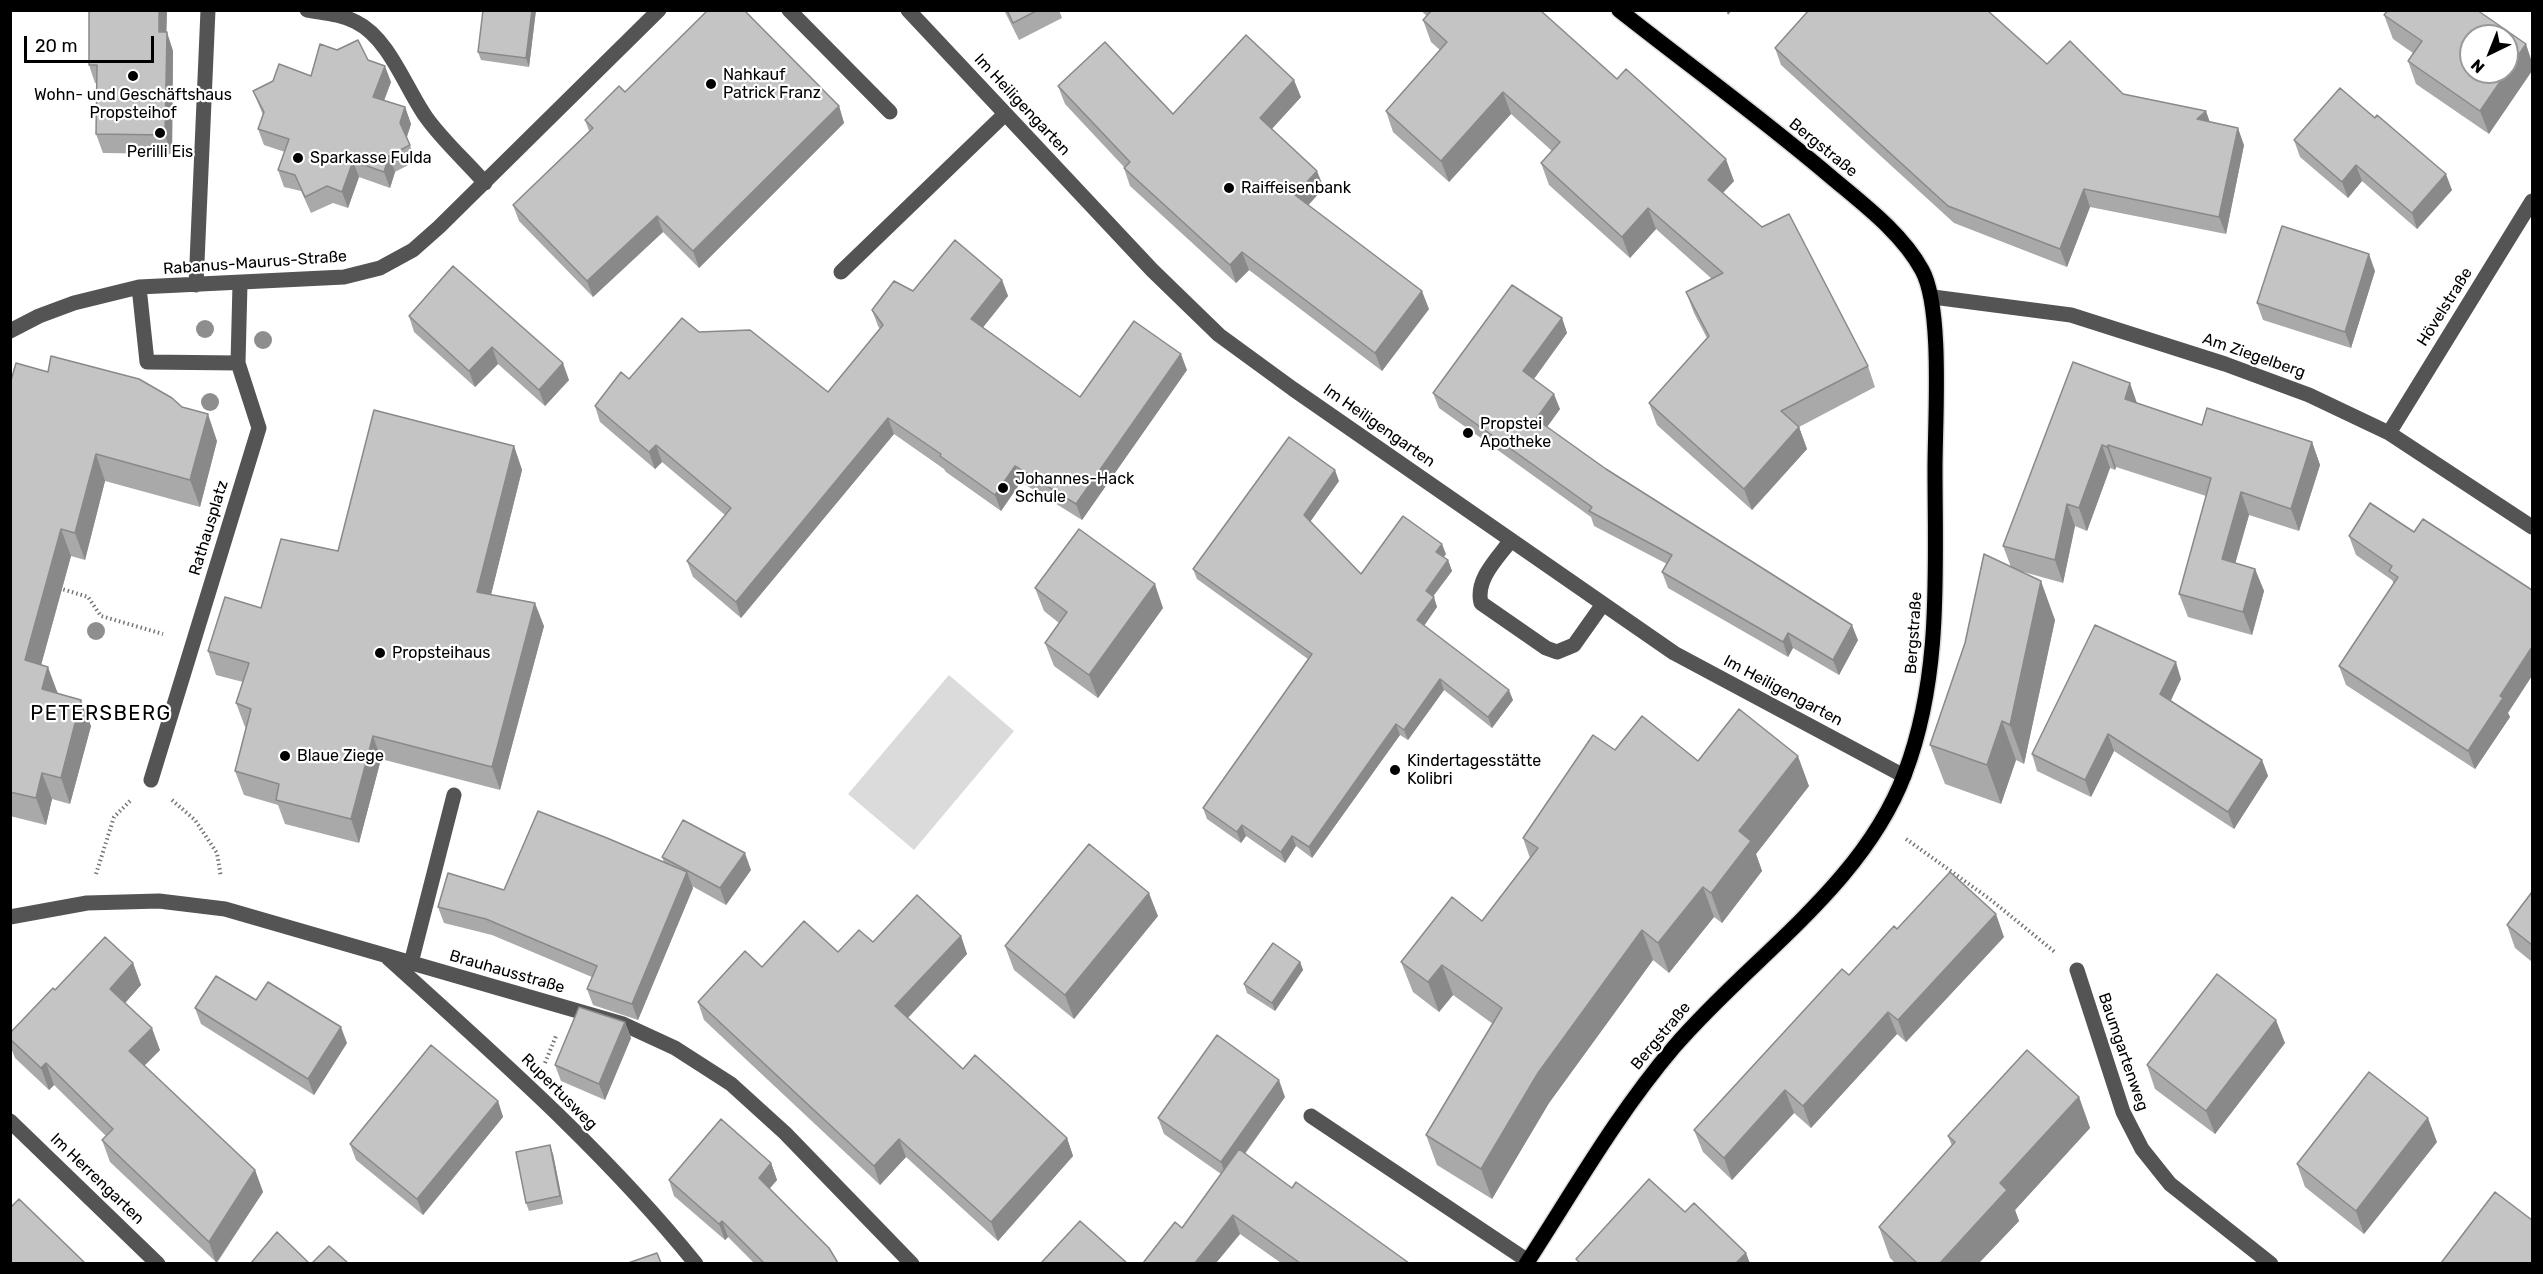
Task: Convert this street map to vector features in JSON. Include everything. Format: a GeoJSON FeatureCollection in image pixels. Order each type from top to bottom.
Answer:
{"type":"FeatureCollection","features":[{"type":"Feature","properties":{"kind":"main road","name":"Bergstraße"},"geometry":{"type":"LineString","coordinates":[[1527,1262],[1630,1103],[1699,1018],[1819,901],[1849,868],[1876,831],[1904,776],[1923,721],[1935,621],[1933,297],[1923,270],[1900,240],[1808,157],[1619,10]]}},
{"type":"Feature","properties":{"kind":"street"},"geometry":{"type":"LineString","coordinates":[[196,285],[208,10]]}},
{"type":"Feature","properties":{"kind":"street"},"geometry":{"type":"LineString","coordinates":[[307,10],[338,14],[358,22],[372,33],[390,56],[427,119],[485,183]]}},
{"type":"Feature","properties":{"kind":"street","name":"Rabanus-Maurus-Straße"},"geometry":{"type":"LineString","coordinates":[[10,331],[39,316],[74,303],[139,288],[344,278],[380,268],[413,250],[485,183],[659,10]]}},
{"type":"Feature","properties":{"kind":"street"},"geometry":{"type":"LineString","coordinates":[[789,10],[890,112]]}},
{"type":"Feature","properties":{"kind":"street","name":"Im Heiligengarten"},"geometry":{"type":"LineString","coordinates":[[908,10],[1152,270],[1219,334],[1674,653],[1904,776]]}},
{"type":"Feature","properties":{"kind":"street"},"geometry":{"type":"LineString","coordinates":[[842,272],[1005,114]]}},
{"type":"Feature","properties":{"kind":"street","name":"Hövelstraße"},"geometry":{"type":"LineString","coordinates":[[2388,433],[2532,201]]}},
{"type":"Feature","properties":{"kind":"street","name":"Rathausplatz"},"geometry":{"type":"LineString","coordinates":[[151,780],[259,428],[238,363],[240,284]]}},
{"type":"Feature","properties":{"kind":"street"},"geometry":{"type":"LineString","coordinates":[[139,288],[147,362],[238,363]]}},
{"type":"Feature","properties":{"kind":"street","name":"Am Ziegelberg"},"geometry":{"type":"LineString","coordinates":[[1933,297],[2071,315],[2225,364],[2299,391],[2388,433],[2532,527]]}},
{"type":"Feature","properties":{"kind":"street"},"geometry":{"type":"LineString","coordinates":[[1511,540],[1481,583],[1479,594],[1482,603],[1546,648],[1557,652],[1574,645],[1603,604]]}},
{"type":"Feature","properties":{"kind":"street"},"geometry":{"type":"LineString","coordinates":[[411,963],[454,795]]}},
{"type":"Feature","properties":{"kind":"street","name":"Brauhausstraße"},"geometry":{"type":"LineString","coordinates":[[10,917],[87,903],[159,901],[225,909],[623,1024],[675,1048],[731,1084],[785,1133],[912,1263]]}},
{"type":"Feature","properties":{"kind":"street","name":"Rupertusweg"},"geometry":{"type":"LineString","coordinates":[[386,956],[534,1090],[668,1228],[696,1263]]}},
{"type":"Feature","properties":{"kind":"street","name":"Baumgartenweg"},"geometry":{"type":"LineString","coordinates":[[2077,970],[2122,1112],[2142,1149],[2170,1184],[2271,1263]]}},
{"type":"Feature","properties":{"kind":"street"},"geometry":{"type":"LineString","coordinates":[[1311,1116],[1527,1262]]}},
{"type":"Feature","properties":{"kind":"street","name":"Im Herrengarten"},"geometry":{"type":"LineString","coordinates":[[10,1121],[158,1263]]}},
{"type":"Feature","properties":{"kind":"path"},"geometry":{"type":"LineString","coordinates":[[55,587],[88,597],[101,616],[193,643]]}},
{"type":"Feature","properties":{"kind":"path"},"geometry":{"type":"LineString","coordinates":[[151,780],[195,820],[218,853],[225,909]]}},
{"type":"Feature","properties":{"kind":"path"},"geometry":{"type":"LineString","coordinates":[[102,854],[114,817]]}},
{"type":"Feature","properties":{"kind":"path"},"geometry":{"type":"LineString","coordinates":[[1919,848],[1991,900],[2077,970]]}},
{"type":"Feature","properties":{"kind":"shaded area"},"geometry":{"type":"Polygon","coordinates":[[[949,675],[1014,731],[914,850],[848,794],[949,675]]]}},
{"type":"Feature","properties":{"kind":"building","name":"Wohn- und Geschäftshaus Propsteihof"},"geometry":{"type":"Polygon","coordinates":[[[89,10],[159,10],[159,32],[167,32],[165,135],[96,134],[97,65],[89,65],[89,10]]]}},
{"type":"Feature","properties":{"kind":"building"},"geometry":{"type":"Polygon","coordinates":[[[483,10],[532,10],[526,58],[478,52],[483,10]]]}},
{"type":"Feature","properties":{"kind":"building"},"geometry":{"type":"Polygon","coordinates":[[[708,10],[744,10],[839,106],[693,251],[657,216],[587,281],[513,205],[593,128],[585,120],[619,86],[625,92],[708,10]]]}},
{"type":"Feature","properties":{"kind":"building"},"geometry":{"type":"Polygon","coordinates":[[[1007,10],[1038,10],[1013,23],[1007,10]]]}},
{"type":"Feature","properties":{"kind":"building"},"geometry":{"type":"Polygon","coordinates":[[[1432,10],[1540,10],[1617,79],[1626,69],[1726,159],[1708,180],[1762,227],[1789,214],[1868,366],[1781,411],[1799,427],[1744,489],[1649,403],[1709,336],[1686,292],[1723,273],[1648,208],[1622,237],[1541,163],[1560,142],[1503,92],[1441,161],[1386,111],[1447,42],[1423,20],[1432,10]]]}},
{"type":"Feature","properties":{"kind":"building"},"geometry":{"type":"Polygon","coordinates":[[[1809,10],[1987,10],[2047,64],[2070,41],[2123,94],[2206,111],[2197,119],[2238,128],[2219,217],[2084,189],[2060,249],[1948,206],[1775,48],[1809,10]]]}},
{"type":"Feature","properties":{"kind":"building"},"geometry":{"type":"Polygon","coordinates":[[[2388,10],[2477,10],[2497,24],[2459,24],[2459,84],[2499,84],[2480,111],[2408,61],[2422,41],[2384,15],[2388,10]]]}},
{"type":"Feature","properties":{"kind":"building"},"geometry":{"type":"Polygon","coordinates":[[[1246,35],[1294,80],[1260,118],[1317,171],[1295,195],[1422,291],[1375,353],[1242,252],[1230,265],[1124,168],[1130,162],[1058,86],[1105,42],[1173,114],[1246,35]]]}},
{"type":"Feature","properties":{"kind":"building"},"geometry":{"type":"Polygon","coordinates":[[[2519,39],[2526,44],[2519,54],[2519,39]]]}},
{"type":"Feature","properties":{"kind":"building"},"geometry":{"type":"Polygon","coordinates":[[[358,40],[368,60],[385,66],[373,97],[405,107],[400,123],[410,145],[389,156],[384,172],[353,161],[342,192],[327,186],[305,197],[295,175],[278,170],[289,139],[258,129],[264,112],[253,91],[273,81],[279,64],[311,76],[320,44],[337,50],[358,40]]]}},
{"type":"Feature","properties":{"kind":"building"},"geometry":{"type":"Polygon","coordinates":[[[2340,88],[2375,118],[2377,115],[2446,174],[2412,213],[2356,165],[2342,182],[2294,140],[2340,88]]]}},
{"type":"Feature","properties":{"kind":"building"},"geometry":{"type":"Polygon","coordinates":[[[2282,226],[2369,254],[2345,332],[2257,303],[2282,226]]]}},
{"type":"Feature","properties":{"kind":"building"},"geometry":{"type":"Polygon","coordinates":[[[955,240],[1002,280],[971,319],[1080,397],[1134,321],[1181,354],[1076,504],[1015,466],[995,495],[888,418],[736,602],[687,561],[731,508],[656,445],[649,452],[595,406],[621,372],[629,379],[682,318],[699,332],[750,330],[828,392],[883,325],[872,310],[894,281],[913,291],[955,240]]]}},
{"type":"Feature","properties":{"kind":"building"},"geometry":{"type":"Polygon","coordinates":[[[453,266],[563,363],[539,390],[492,347],[469,371],[409,316],[453,266]]]}},
{"type":"Feature","properties":{"kind":"building"},"geometry":{"type":"Polygon","coordinates":[[[1512,285],[1562,318],[1523,371],[1554,394],[1536,419],[1606,469],[1852,625],[1833,660],[1788,633],[1783,642],[1662,572],[1672,555],[1589,511],[1592,507],[1433,393],[1512,285]]]}},
{"type":"Feature","properties":{"kind":"building"},"geometry":{"type":"Polygon","coordinates":[[[51,356],[139,379],[172,398],[182,407],[208,414],[190,480],[96,454],[75,533],[61,529],[25,660],[48,667],[42,689],[81,700],[61,778],[42,773],[36,798],[10,792],[10,384],[16,363],[48,372],[51,356]]]}},
{"type":"Feature","properties":{"kind":"building"},"geometry":{"type":"Polygon","coordinates":[[[2073,362],[2130,383],[2125,399],[2202,425],[2207,408],[2312,442],[2291,509],[2241,492],[2222,559],[2255,569],[2243,612],[2179,594],[2211,478],[2108,445],[2107,447],[2102,445],[2079,508],[2067,504],[2055,560],[2003,546],[2073,362]]]}},
{"type":"Feature","properties":{"kind":"building","name":"Propsteihaus"},"geometry":{"type":"Polygon","coordinates":[[[374,410],[514,446],[477,592],[535,603],[492,767],[373,736],[351,819],[276,800],[279,784],[235,771],[251,709],[236,703],[249,663],[208,651],[225,597],[261,608],[281,539],[338,551],[374,410]]]}},
{"type":"Feature","properties":{"kind":"building"},"geometry":{"type":"Polygon","coordinates":[[[1289,437],[1335,470],[1304,515],[1361,574],[1403,516],[1442,544],[1436,552],[1448,560],[1426,591],[1434,597],[1417,620],[1509,690],[1488,717],[1440,679],[1404,730],[1396,724],[1309,847],[1292,836],[1281,852],[1242,825],[1237,832],[1203,808],[1312,654],[1193,569],[1289,437]]]}},
{"type":"Feature","properties":{"kind":"building"},"geometry":{"type":"Polygon","coordinates":[[[2370,503],[2414,532],[2423,519],[2532,590],[2532,647],[2500,696],[2503,698],[2468,751],[2339,666],[2398,577],[2389,571],[2392,566],[2349,536],[2370,503]]]}},
{"type":"Feature","properties":{"kind":"building"},"geometry":{"type":"Polygon","coordinates":[[[1079,529],[1155,584],[1089,675],[1045,643],[1067,612],[1035,588],[1079,529]]]}},
{"type":"Feature","properties":{"kind":"building"},"geometry":{"type":"Polygon","coordinates":[[[1984,554],[2041,581],[2010,725],[2002,721],[1987,765],[1930,745],[1965,643],[1984,554]]]}},
{"type":"Feature","properties":{"kind":"building"},"geometry":{"type":"Polygon","coordinates":[[[2095,625],[2176,662],[2160,694],[2262,760],[2228,812],[2108,734],[2085,780],[2032,754],[2095,625]]]}},
{"type":"Feature","properties":{"kind":"building"},"geometry":{"type":"Polygon","coordinates":[[[1739,709],[1798,756],[1739,831],[1751,841],[1711,893],[1703,887],[1658,943],[1642,930],[1538,1073],[1481,1169],[1426,1135],[1502,1008],[1442,965],[1428,982],[1401,962],[1452,897],[1482,921],[1538,848],[1523,838],[1593,735],[1615,750],[1642,716],[1698,761],[1739,709]]]}},
{"type":"Feature","properties":{"kind":"building"},"geometry":{"type":"Polygon","coordinates":[[[538,811],[687,872],[632,1004],[587,989],[597,966],[486,919],[438,907],[448,873],[504,890],[538,811]]]}},
{"type":"Feature","properties":{"kind":"building"},"geometry":{"type":"Polygon","coordinates":[[[683,820],[745,853],[720,888],[662,857],[683,820]]]}},
{"type":"Feature","properties":{"kind":"building"},"geometry":{"type":"Polygon","coordinates":[[[1089,844],[1149,893],[1065,995],[1005,946],[1089,844]]]}},
{"type":"Feature","properties":{"kind":"building"},"geometry":{"type":"Polygon","coordinates":[[[1950,872],[1996,914],[1898,1020],[1888,1012],[1803,1106],[1785,1090],[1724,1158],[1694,1130],[1842,969],[1849,975],[1894,926],[1897,929],[1950,872]]]}},
{"type":"Feature","properties":{"kind":"building"},"geometry":{"type":"Polygon","coordinates":[[[2532,892],[2532,945],[2507,925],[2532,892]]]}},
{"type":"Feature","properties":{"kind":"building"},"geometry":{"type":"Polygon","coordinates":[[[917,895],[961,936],[895,1006],[963,1069],[975,1055],[1067,1138],[991,1222],[899,1139],[874,1166],[698,1002],[745,951],[762,967],[804,921],[838,952],[859,930],[873,942],[917,895]]]}},
{"type":"Feature","properties":{"kind":"building"},"geometry":{"type":"Polygon","coordinates":[[[105,937],[133,963],[110,989],[152,1028],[129,1051],[255,1170],[209,1242],[102,1140],[113,1129],[46,1063],[41,1068],[10,1039],[10,1033],[105,937]]]}},
{"type":"Feature","properties":{"kind":"building"},"geometry":{"type":"Polygon","coordinates":[[[1273,943],[1300,962],[1272,1003],[1244,984],[1273,943]]]}},
{"type":"Feature","properties":{"kind":"building"},"geometry":{"type":"Polygon","coordinates":[[[2217,974],[2276,1020],[2206,1111],[2147,1065],[2217,974]]]}},
{"type":"Feature","properties":{"kind":"building"},"geometry":{"type":"Polygon","coordinates":[[[216,976],[256,1000],[268,982],[341,1027],[308,1079],[195,1008],[216,976]]]}},
{"type":"Feature","properties":{"kind":"building"},"geometry":{"type":"Polygon","coordinates":[[[579,1007],[625,1022],[599,1084],[555,1065],[579,1007]]]}},
{"type":"Feature","properties":{"kind":"building"},"geometry":{"type":"Polygon","coordinates":[[[1217,1035],[1279,1080],[1221,1162],[1158,1118],[1217,1035]]]}},
{"type":"Feature","properties":{"kind":"building"},"geometry":{"type":"Polygon","coordinates":[[[431,1045],[498,1101],[417,1199],[350,1144],[431,1045]]]}},
{"type":"Feature","properties":{"kind":"building"},"geometry":{"type":"Polygon","coordinates":[[[2027,1050],[2079,1097],[2000,1183],[2007,1190],[1940,1263],[1917,1263],[1879,1227],[1955,1142],[1948,1136],[2027,1050]]]}},
{"type":"Feature","properties":{"kind":"building"},"geometry":{"type":"Polygon","coordinates":[[[2369,1072],[2428,1118],[2356,1211],[2297,1164],[2369,1072]]]}},
{"type":"Feature","properties":{"kind":"building"},"geometry":{"type":"Polygon","coordinates":[[[721,1119],[771,1163],[759,1178],[829,1248],[838,1263],[764,1263],[722,1221],[719,1224],[669,1180],[721,1119]]]}},
{"type":"Feature","properties":{"kind":"building"},"geometry":{"type":"Polygon","coordinates":[[[550,1145],[560,1196],[526,1203],[516,1152],[550,1145]]]}},
{"type":"Feature","properties":{"kind":"building"},"geometry":{"type":"Polygon","coordinates":[[[1239,1149],[1292,1188],[1296,1182],[1409,1263],[1300,1263],[1233,1215],[1195,1263],[1143,1263],[1175,1222],[1182,1228],[1239,1149]]]}},
{"type":"Feature","properties":{"kind":"building"},"geometry":{"type":"Polygon","coordinates":[[[1649,1179],[1685,1212],[1694,1203],[1746,1253],[1736,1263],[1580,1263],[1576,1259],[1649,1179]]]}},
{"type":"Feature","properties":{"kind":"building"},"geometry":{"type":"Polygon","coordinates":[[[2495,1192],[2532,1220],[2532,1263],[2441,1263],[2495,1192]]]}},
{"type":"Feature","properties":{"kind":"building"},"geometry":{"type":"Polygon","coordinates":[[[19,1199],[85,1263],[10,1263],[10,1208],[19,1199]]]}},
{"type":"Feature","properties":{"kind":"building"},"geometry":{"type":"Polygon","coordinates":[[[1080,1221],[1127,1263],[1041,1263],[1080,1221]]]}},
{"type":"Feature","properties":{"kind":"building"},"geometry":{"type":"Polygon","coordinates":[[[277,1232],[309,1263],[251,1263],[277,1232]]]}},
{"type":"Feature","properties":{"kind":"building"},"geometry":{"type":"Polygon","coordinates":[[[329,1246],[348,1263],[312,1263],[329,1246]]]}},
{"type":"Feature","properties":{"kind":"building"},"geometry":{"type":"Polygon","coordinates":[[[657,1253],[661,1263],[628,1263],[657,1253]]]}},
{"type":"Feature","properties":{"kind":"place","name":"Wohn- und Geschäftshaus Propsteihof"},"geometry":{"type":"Point","coordinates":[133,76]}},
{"type":"Feature","properties":{"kind":"place","name":"Nahkauf Patrick Franz"},"geometry":{"type":"Point","coordinates":[711,84]}},
{"type":"Feature","properties":{"kind":"place","name":"Perilli Eis"},"geometry":{"type":"Point","coordinates":[160,133]}},
{"type":"Feature","properties":{"kind":"place","name":"Sparkasse Fulda"},"geometry":{"type":"Point","coordinates":[298,158]}},
{"type":"Feature","properties":{"kind":"place","name":"Raiffeisenbank"},"geometry":{"type":"Point","coordinates":[1229,188]}},
{"type":"Feature","properties":{"kind":"place","name":"Propstei Apotheke"},"geometry":{"type":"Point","coordinates":[1468,433]}},
{"type":"Feature","properties":{"kind":"place","name":"Johannes-Hack Schule"},"geometry":{"type":"Point","coordinates":[1003,488]}},
{"type":"Feature","properties":{"kind":"place","name":"Propsteihaus"},"geometry":{"type":"Point","coordinates":[380,653]}},
{"type":"Feature","properties":{"kind":"place","name":"Blaue Ziege"},"geometry":{"type":"Point","coordinates":[285,756]}},
{"type":"Feature","properties":{"kind":"place","name":"Kindertagesstätte Kolibri"},"geometry":{"type":"Point","coordinates":[1395,770]}},
{"type":"Feature","properties":{"kind":"district","name":"PETERSBERG"},"geometry":{"type":"Point","coordinates":[101,714]}}]}
